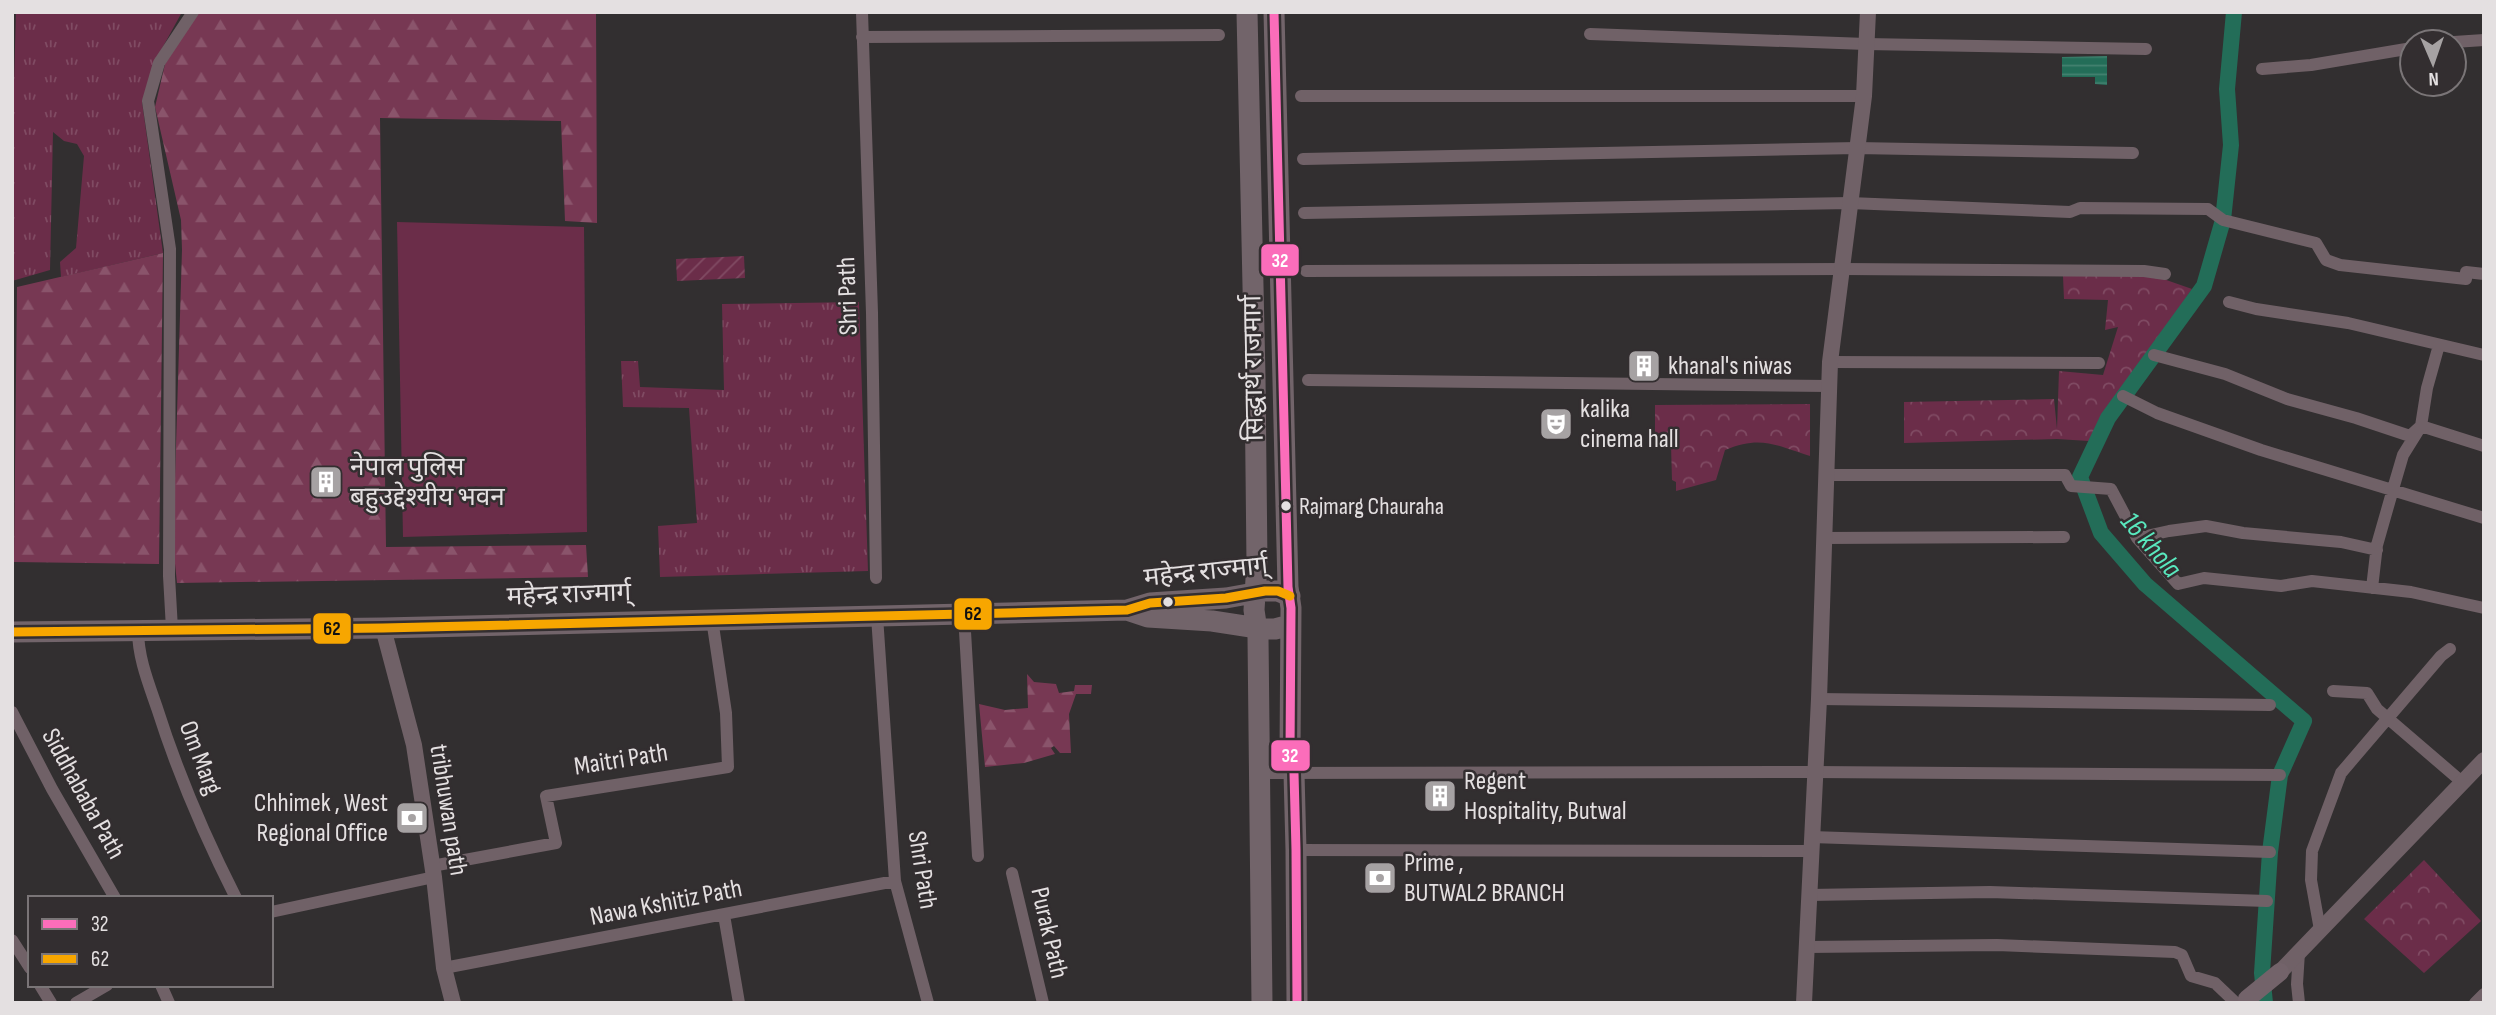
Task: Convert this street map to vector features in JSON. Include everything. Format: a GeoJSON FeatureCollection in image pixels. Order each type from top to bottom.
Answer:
{"type":"FeatureCollection","features":[{"type":"Feature","properties":{"kind":"highway","name":"सिद्धार्थ राजमार्ग"},"geometry":{"type":"LineString","coordinates":[[1247,12],[1255,377],[1256,594]]}},
{"type":"Feature","properties":{"kind":"highway","name":"सिद्धार्थ राजमार्ग"},"geometry":{"type":"LineString","coordinates":[[1274,12],[1290,596]]}},
{"type":"Feature","properties":{"kind":"highway","name":"महेन्द्र राज्मार्ग्"},"geometry":{"type":"LineString","coordinates":[[12,632],[383,628],[1127,610],[1150,603],[1196,601],[1278,591],[1290,596]]}},
{"type":"Feature","properties":{"kind":"highway"},"geometry":{"type":"LineString","coordinates":[[1256,594],[1254,610],[1262,1003]]}},
{"type":"Feature","properties":{"kind":"highway"},"geometry":{"type":"LineString","coordinates":[[1290,596],[1290,753],[1294,773],[1297,1003]]}},
{"type":"Feature","properties":{"kind":"highway","name":"महेन्द्र राज्मार्ग्"},"geometry":{"type":"LineString","coordinates":[[1127,610],[1148,617],[1275,629],[1290,625]]}},
{"type":"Feature","properties":{"kind":"main road"},"geometry":{"type":"LineString","coordinates":[[2242,1001],[2280,972]]}},
{"type":"Feature","properties":{"kind":"street"},"geometry":{"type":"LineString","coordinates":[[172,629],[169,576],[170,249],[148,101],[159,62],[193,12]]}},
{"type":"Feature","properties":{"kind":"street","name":"Shri Path"},"geometry":{"type":"LineString","coordinates":[[862,12],[876,578]]}},
{"type":"Feature","properties":{"kind":"street"},"geometry":{"type":"LineString","coordinates":[[1804,1003],[1819,699],[1830,362],[1864,96],[1868,12]]}},
{"type":"Feature","properties":{"kind":"street"},"geometry":{"type":"LineString","coordinates":[[1590,34],[1866,44],[2146,49]]}},
{"type":"Feature","properties":{"kind":"street"},"geometry":{"type":"LineString","coordinates":[[862,37],[1219,36]]}},
{"type":"Feature","properties":{"kind":"street"},"geometry":{"type":"LineString","coordinates":[[2262,69],[2311,65],[2398,50]]}},
{"type":"Feature","properties":{"kind":"street"},"geometry":{"type":"LineString","coordinates":[[1301,96],[1864,96]]}},
{"type":"Feature","properties":{"kind":"street"},"geometry":{"type":"LineString","coordinates":[[1303,159],[1857,148],[2133,153]]}},
{"type":"Feature","properties":{"kind":"street"},"geometry":{"type":"LineString","coordinates":[[1304,213],[1850,203],[2070,212],[2080,208],[2208,209],[2223,220],[2316,243],[2326,260],[2340,265],[2466,279],[2466,272],[2484,274]]}},
{"type":"Feature","properties":{"kind":"street"},"geometry":{"type":"LineString","coordinates":[[1306,271],[1843,269],[2144,271],[2165,274]]}},
{"type":"Feature","properties":{"kind":"street"},"geometry":{"type":"LineString","coordinates":[[2229,302],[2256,309],[2348,323],[2484,355]]}},
{"type":"Feature","properties":{"kind":"street"},"geometry":{"type":"LineString","coordinates":[[2372,587],[2377,550],[2393,489],[2403,455],[2421,426],[2438,345]]}},
{"type":"Feature","properties":{"kind":"street"},"geometry":{"type":"LineString","coordinates":[[2154,355],[2225,374],[2287,399],[2410,436],[2421,426]]}},
{"type":"Feature","properties":{"kind":"street"},"geometry":{"type":"LineString","coordinates":[[1830,362],[2099,363]]}},
{"type":"Feature","properties":{"kind":"street"},"geometry":{"type":"LineString","coordinates":[[1308,380],[1829,386]]}},
{"type":"Feature","properties":{"kind":"street"},"geometry":{"type":"LineString","coordinates":[[2123,396],[2157,413],[2262,450],[2484,518]]}},
{"type":"Feature","properties":{"kind":"street"},"geometry":{"type":"LineString","coordinates":[[2421,426],[2484,446]]}},
{"type":"Feature","properties":{"kind":"street"},"geometry":{"type":"LineString","coordinates":[[1826,475],[2065,475],[2071,486],[2111,489],[2137,538],[2178,584],[2204,578],[2281,586],[2312,581],[2411,592],[2484,608]]}},
{"type":"Feature","properties":{"kind":"street"},"geometry":{"type":"LineString","coordinates":[[2137,538],[2206,526],[2243,533],[2341,542],[2377,550]]}},
{"type":"Feature","properties":{"kind":"street"},"geometry":{"type":"LineString","coordinates":[[1823,538],[2064,537]]}},
{"type":"Feature","properties":{"kind":"street"},"geometry":{"type":"LineString","coordinates":[[964,614],[978,856]]}},
{"type":"Feature","properties":{"kind":"street","name":"Shri Path"},"geometry":{"type":"LineString","coordinates":[[877,616],[895,881],[928,1003]]}},
{"type":"Feature","properties":{"kind":"street","name":"Maitri Path"},"geometry":{"type":"LineString","coordinates":[[433,871],[556,843],[546,796],[728,767],[726,713],[712,619]]}},
{"type":"Feature","properties":{"kind":"street","name":"tribhuwan path"},"geometry":{"type":"LineString","coordinates":[[383,628],[414,746],[444,968],[453,1003]]}},
{"type":"Feature","properties":{"kind":"street","name":"Om Marg"},"geometry":{"type":"LineString","coordinates":[[138,630],[138,651],[172,755],[212,851],[235,896]]}},
{"type":"Feature","properties":{"kind":"street"},"geometry":{"type":"LineString","coordinates":[[2320,930],[2311,880],[2312,851],[2341,773],[2441,656],[2450,649]]}},
{"type":"Feature","properties":{"kind":"street"},"geometry":{"type":"LineString","coordinates":[[2333,691],[2367,693],[2378,709],[2462,782]]}},
{"type":"Feature","properties":{"kind":"street"},"geometry":{"type":"LineString","coordinates":[[1819,699],[2270,705]]}},
{"type":"Feature","properties":{"kind":"street","name":"Siddhababa Path"},"geometry":{"type":"LineString","coordinates":[[12,712],[52,789],[114,896]]}},
{"type":"Feature","properties":{"kind":"street"},"geometry":{"type":"LineString","coordinates":[[2280,972],[2484,760]]}},
{"type":"Feature","properties":{"kind":"street"},"geometry":{"type":"LineString","coordinates":[[1259,773],[2280,775]]}},
{"type":"Feature","properties":{"kind":"street"},"geometry":{"type":"LineString","coordinates":[[1296,850],[1811,844],[2270,852]]}},
{"type":"Feature","properties":{"kind":"street"},"geometry":{"type":"LineString","coordinates":[[273,911],[433,871]]}},
{"type":"Feature","properties":{"kind":"street","name":"Purak Path"},"geometry":{"type":"LineString","coordinates":[[1012,873],[1042,1003]]}},
{"type":"Feature","properties":{"kind":"street","name":"Nawa Kshitiz Path"},"geometry":{"type":"LineString","coordinates":[[444,968],[895,881]]}},
{"type":"Feature","properties":{"kind":"street"},"geometry":{"type":"LineString","coordinates":[[1809,895],[1990,892],[2267,901]]}},
{"type":"Feature","properties":{"kind":"street"},"geometry":{"type":"LineString","coordinates":[[724,915],[739,1003]]}},
{"type":"Feature","properties":{"kind":"street"},"geometry":{"type":"LineString","coordinates":[[12,940],[28,965]]}},
{"type":"Feature","properties":{"kind":"street"},"geometry":{"type":"LineString","coordinates":[[1807,947],[1997,945],[2175,952],[2182,955],[2191,976],[2215,983],[2242,1001]]}},
{"type":"Feature","properties":{"kind":"street"},"geometry":{"type":"LineString","coordinates":[[2299,951],[2299,1003]]}},
{"type":"Feature","properties":{"kind":"street"},"geometry":{"type":"LineString","coordinates":[[41,987],[51,1003]]}},
{"type":"Feature","properties":{"kind":"street"},"geometry":{"type":"LineString","coordinates":[[76,1003],[104,987]]}},
{"type":"Feature","properties":{"kind":"street"},"geometry":{"type":"LineString","coordinates":[[162,987],[169,1003]]}},
{"type":"Feature","properties":{"kind":"street"},"geometry":{"type":"LineString","coordinates":[[2474,1003],[2484,995]]}},
{"type":"Feature","properties":{"kind":"green space"},"geometry":{"type":"Polygon","coordinates":[[[16,12],[182,12],[154,63],[142,102],[163,253],[61,277],[60,262],[76,248],[84,156],[77,144],[64,141],[53,132],[50,270],[12,281],[16,12]]]}},
{"type":"Feature","properties":{"kind":"green space"},"geometry":{"type":"Polygon","coordinates":[[[198,12],[596,12],[597,223],[565,221],[561,121],[380,118],[386,547],[586,545],[588,577],[177,583],[173,544],[181,220],[155,107],[165,64],[198,12]]]}},
{"type":"Feature","properties":{"kind":"green space"},"geometry":{"type":"Polygon","coordinates":[[[397,222],[584,227],[587,532],[403,537],[397,222]]]}},
{"type":"Feature","properties":{"kind":"green space"},"geometry":{"type":"Polygon","coordinates":[[[163,253],[159,564],[14,562],[17,287],[163,253]]]}},
{"type":"Feature","properties":{"kind":"green space"},"geometry":{"type":"Polygon","coordinates":[[[744,256],[745,278],[677,281],[676,259],[744,256]]]}},
{"type":"Feature","properties":{"kind":"green space"},"geometry":{"type":"Polygon","coordinates":[[[2152,275],[2192,289],[2089,441],[2057,439],[1904,443],[1904,402],[2054,399],[2057,429],[2059,371],[2103,375],[2118,327],[2105,330],[2108,300],[2064,299],[2063,276],[2152,275]]]}},
{"type":"Feature","properties":{"kind":"green space"},"geometry":{"type":"Polygon","coordinates":[[[859,302],[868,571],[660,577],[658,526],[697,523],[689,408],[623,407],[621,361],[638,361],[640,387],[724,390],[722,304],[859,302]]]}},
{"type":"Feature","properties":{"kind":"green space"},"geometry":{"type":"Polygon","coordinates":[[[1810,404],[1810,456],[1768,443],[1749,443],[1725,450],[1716,480],[1676,491],[1676,482],[1672,480],[1671,445],[1655,446],[1655,405],[1810,404]]]}},
{"type":"Feature","properties":{"kind":"green space"},"geometry":{"type":"Polygon","coordinates":[[[1027,674],[1034,682],[1056,684],[1059,693],[1074,691],[1075,685],[1092,685],[1091,694],[1076,694],[1069,714],[1071,753],[1060,753],[1054,746],[1051,748],[1055,754],[1024,763],[985,767],[979,704],[1005,710],[1028,708],[1027,674]]]}},
{"type":"Feature","properties":{"kind":"green space"},"geometry":{"type":"Polygon","coordinates":[[[2424,860],[2481,921],[2424,973],[2364,919],[2424,860]]]}},
{"type":"Feature","properties":{"kind":"shaded area"},"geometry":{"type":"Polygon","coordinates":[[[2107,56],[2107,85],[2095,84],[2095,77],[2062,77],[2062,57],[2107,56]]]}},
{"type":"Feature","properties":{"kind":"waterway","name":"16 khola"},"geometry":{"type":"LineString","coordinates":[[2234,12],[2227,89],[2231,145],[2223,220],[2204,286],[2108,418],[2080,477],[2101,533],[2145,584],[2304,721],[2280,775],[2270,852],[2262,973],[2265,1003]]}},
{"type":"Feature","properties":{"kind":"transit line","name":"32"},"geometry":{"type":"LineString","coordinates":[[1274,12],[1288,587],[1291,608],[1290,753],[1294,773],[1297,1003]]}},
{"type":"Feature","properties":{"kind":"transit line","name":"62"},"geometry":{"type":"LineString","coordinates":[[12,632],[383,628],[1127,610],[1150,603],[1226,598],[1265,591],[1278,591],[1290,596]]}},
{"type":"Feature","properties":{"kind":"place","name":"khanal's niwas"},"geometry":{"type":"Point","coordinates":[1644,366]}},
{"type":"Feature","properties":{"kind":"place","name":"kalika cinema hall"},"geometry":{"type":"Point","coordinates":[1556,424]}},
{"type":"Feature","properties":{"kind":"place","name":"नेपाल पुलिस बहुउद्देश्यीय भवन"},"geometry":{"type":"Point","coordinates":[326,482]}},
{"type":"Feature","properties":{"kind":"place","name":"Rajmarg Chauraha"},"geometry":{"type":"Point","coordinates":[1286,506]}},
{"type":"Feature","properties":{"kind":"place","name":"Regent Hospitality, Butwal"},"geometry":{"type":"Point","coordinates":[1440,796]}},
{"type":"Feature","properties":{"kind":"place","name":"Chhimek , West Regional Office"},"geometry":{"type":"Point","coordinates":[412,818]}},
{"type":"Feature","properties":{"kind":"place","name":"Prime , BUTWAL2 BRANCH"},"geometry":{"type":"Point","coordinates":[1380,878]}}]}
